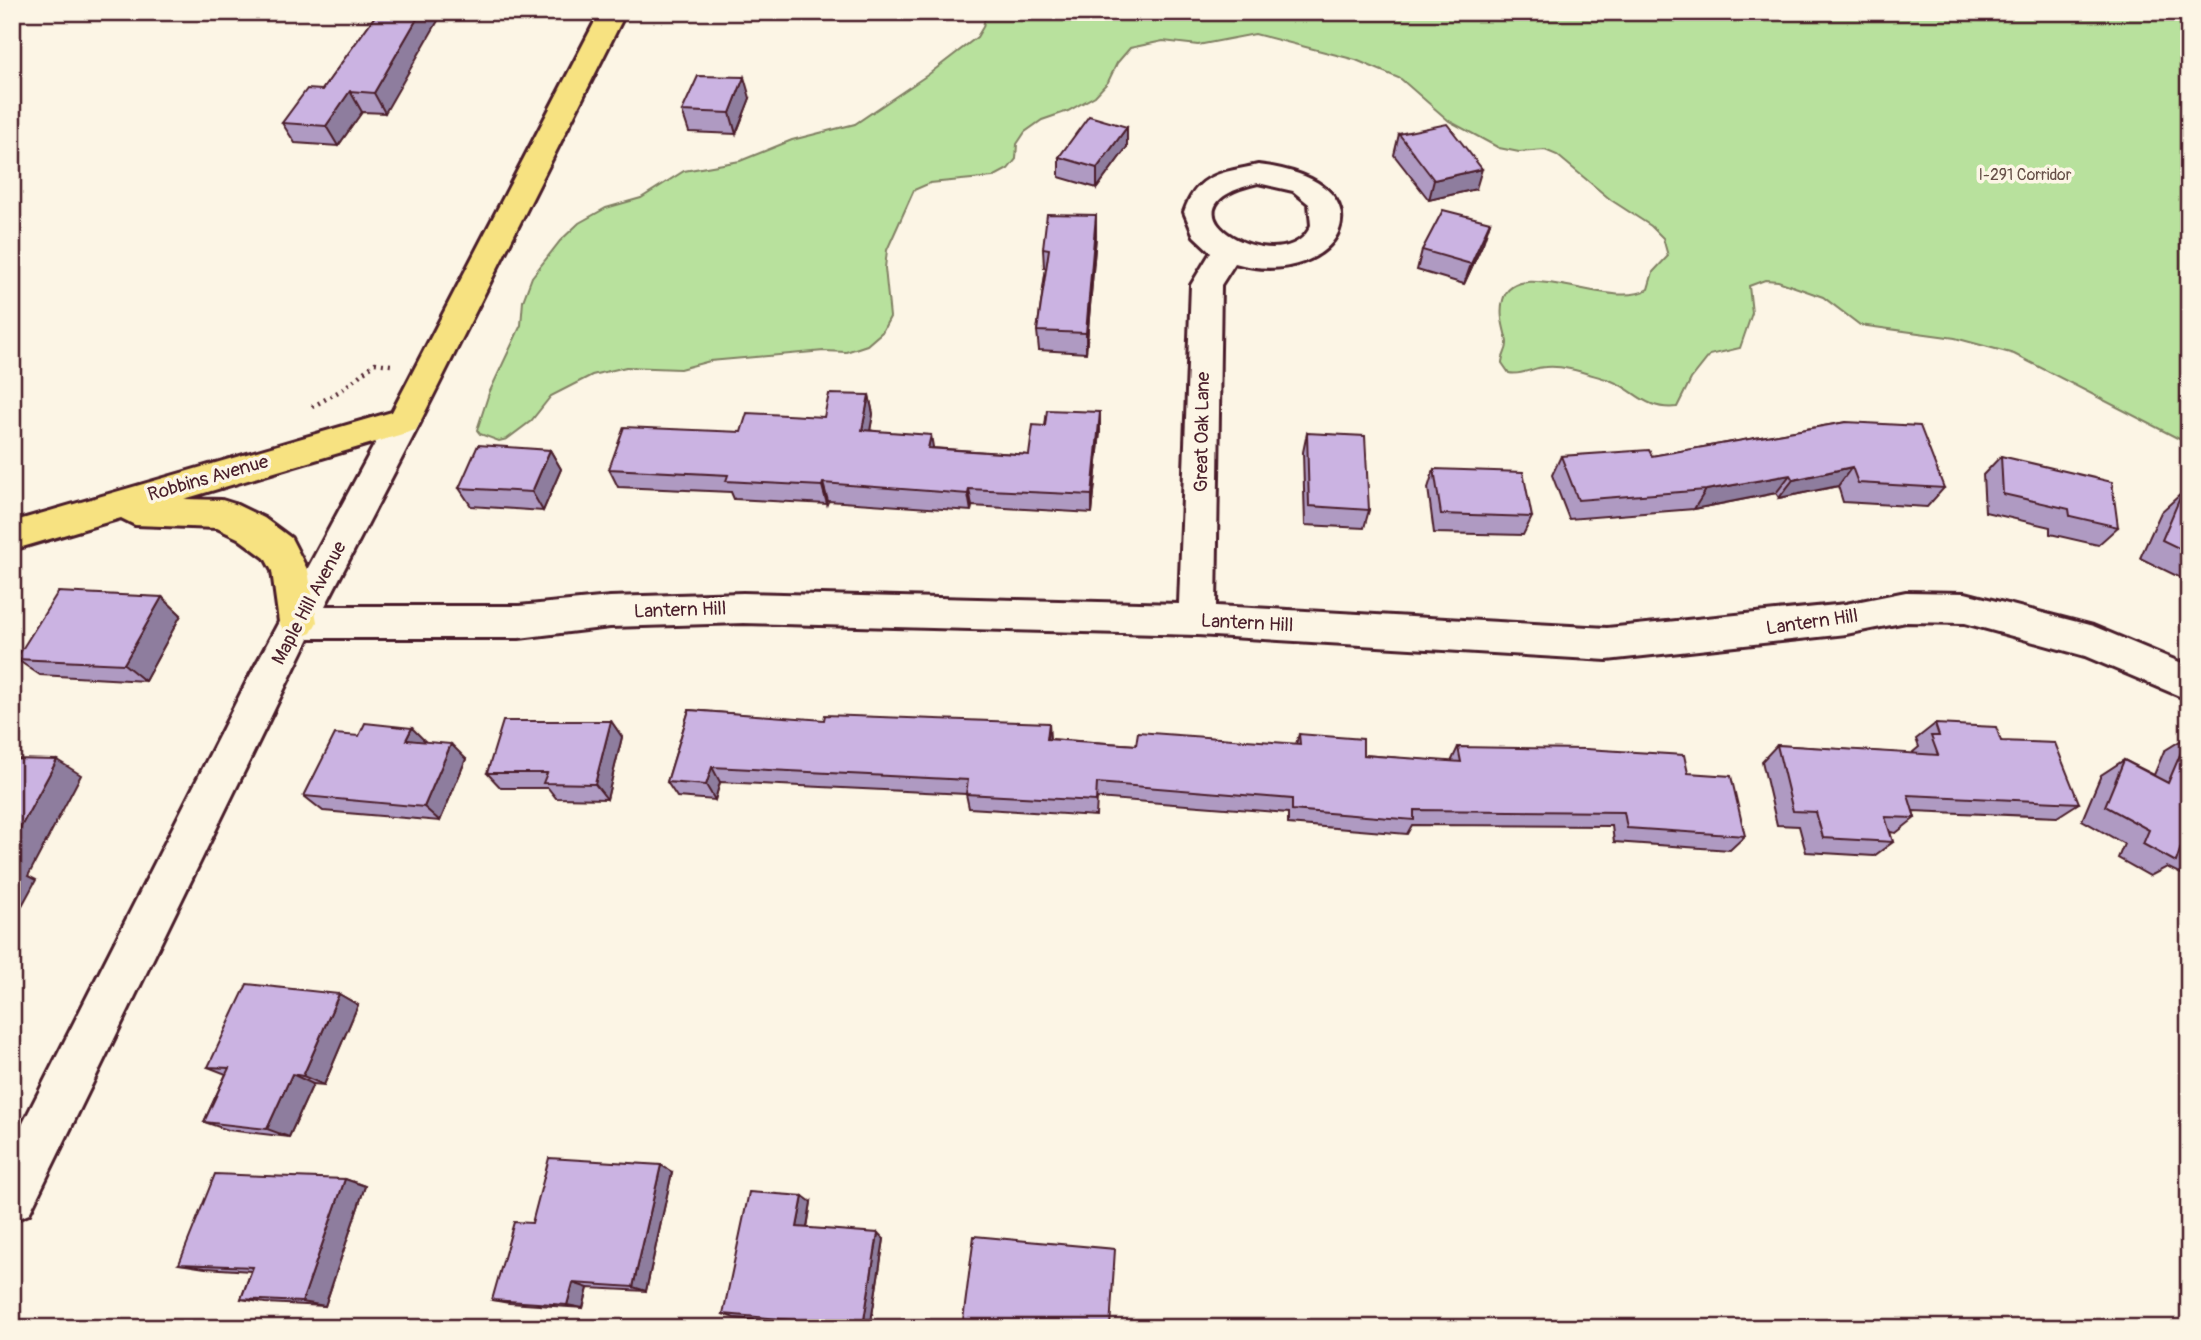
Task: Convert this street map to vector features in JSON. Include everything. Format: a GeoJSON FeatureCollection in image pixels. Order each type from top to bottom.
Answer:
{"type":"FeatureCollection","features":[{"type":"Feature","properties":{"kind":"main road","name":"Maple Hill Avenue"},"geometry":{"type":"LineString","coordinates":[[404,421],[613,12]]}},
{"type":"Feature","properties":{"kind":"main road","name":"Robbins Avenue"},"geometry":{"type":"LineString","coordinates":[[12,536],[404,421]]}},
{"type":"Feature","properties":{"kind":"main road"},"geometry":{"type":"LineString","coordinates":[[94,511],[222,514],[251,528],[278,548],[290,571],[298,622]]}},
{"type":"Feature","properties":{"kind":"street","name":"Great Oak Lane"},"geometry":{"type":"LineString","coordinates":[[1197,620],[1206,285],[1227,250]]}},
{"type":"Feature","properties":{"kind":"street","name":"Maple Hill Avenue"},"geometry":{"type":"LineString","coordinates":[[12,1197],[298,622],[404,421]]}},
{"type":"Feature","properties":{"kind":"street","name":"Lantern Hill"},"geometry":{"type":"LineString","coordinates":[[298,622],[519,622],[610,612],[743,608],[1197,620],[1607,644],[1846,619],[1906,607],[1965,608],[2093,642],[2185,682]]}},
{"type":"Feature","properties":{"kind":"green space","name":"I-291 Corridor"},"geometry":{"type":"Polygon","coordinates":[[[986,12],[2189,12],[2189,444],[2014,354],[1955,338],[1860,325],[1823,297],[1778,281],[1765,280],[1749,286],[1752,313],[1740,348],[1710,355],[1691,379],[1677,407],[1647,402],[1615,382],[1584,372],[1546,367],[1509,373],[1502,363],[1507,345],[1502,311],[1503,300],[1511,287],[1526,282],[1545,282],[1612,294],[1632,294],[1648,289],[1653,272],[1668,256],[1663,238],[1651,226],[1611,200],[1557,155],[1545,150],[1519,152],[1499,148],[1449,121],[1401,79],[1356,60],[1255,34],[1198,45],[1163,41],[1130,48],[1117,63],[1108,82],[1095,96],[1068,111],[1042,120],[1025,132],[1017,144],[1016,159],[1008,169],[993,177],[930,183],[914,190],[887,250],[885,268],[890,317],[882,332],[867,345],[846,352],[824,351],[710,361],[680,369],[626,367],[592,375],[551,396],[531,421],[507,439],[499,441],[480,434],[477,430],[489,393],[521,325],[523,301],[532,277],[560,241],[579,223],[606,208],[641,198],[684,171],[740,161],[792,140],[855,124],[929,74],[977,37],[983,27],[986,12]]]}},
{"type":"Feature","properties":{"kind":"building"},"geometry":{"type":"Polygon","coordinates":[[[378,12],[421,12],[374,93],[350,91],[326,126],[282,123],[307,89],[322,90],[378,12]]]}},
{"type":"Feature","properties":{"kind":"building"},"geometry":{"type":"Polygon","coordinates":[[[698,76],[744,77],[730,113],[682,111],[698,76]]]}},
{"type":"Feature","properties":{"kind":"building"},"geometry":{"type":"Polygon","coordinates":[[[1089,116],[1127,127],[1097,168],[1059,157],[1089,116]]]}},
{"type":"Feature","properties":{"kind":"building"},"geometry":{"type":"Polygon","coordinates":[[[1447,124],[1482,169],[1434,180],[1399,134],[1447,124]]]}},
{"type":"Feature","properties":{"kind":"building"},"geometry":{"type":"Polygon","coordinates":[[[1443,210],[1490,222],[1471,264],[1422,250],[1443,210]]]}},
{"type":"Feature","properties":{"kind":"building"},"geometry":{"type":"Polygon","coordinates":[[[1047,214],[1096,215],[1086,333],[1037,331],[1049,249],[1043,248],[1047,214]]]}},
{"type":"Feature","properties":{"kind":"building"},"geometry":{"type":"Polygon","coordinates":[[[829,394],[869,395],[862,430],[931,435],[928,448],[1029,455],[1033,425],[1045,426],[1047,410],[1100,412],[1092,495],[969,489],[968,494],[823,483],[822,486],[726,481],[728,475],[609,469],[624,427],[741,432],[747,413],[824,417],[829,394]]]}},
{"type":"Feature","properties":{"kind":"building"},"geometry":{"type":"Polygon","coordinates":[[[1846,422],[1920,426],[1944,488],[1858,483],[1852,467],[1793,480],[1790,475],[1706,490],[1578,500],[1561,456],[1649,450],[1652,456],[1846,422]]]}},
{"type":"Feature","properties":{"kind":"building"},"geometry":{"type":"Polygon","coordinates":[[[1307,433],[1365,436],[1369,510],[1309,506],[1307,433]]]}},
{"type":"Feature","properties":{"kind":"building"},"geometry":{"type":"Polygon","coordinates":[[[478,445],[550,450],[532,492],[459,488],[478,445]]]}},
{"type":"Feature","properties":{"kind":"building"},"geometry":{"type":"Polygon","coordinates":[[[2001,456],[2112,482],[2118,527],[2070,516],[2069,509],[2003,494],[2001,456]]]}},
{"type":"Feature","properties":{"kind":"building"},"geometry":{"type":"Polygon","coordinates":[[[1434,469],[1523,472],[1532,517],[1441,514],[1434,469]]]}},
{"type":"Feature","properties":{"kind":"building"},"geometry":{"type":"Polygon","coordinates":[[[2182,493],[2189,496],[2189,553],[2162,540],[2182,493]]]}},
{"type":"Feature","properties":{"kind":"building"},"geometry":{"type":"Polygon","coordinates":[[[58,592],[162,597],[124,664],[16,659],[58,592]]]}},
{"type":"Feature","properties":{"kind":"building"},"geometry":{"type":"Polygon","coordinates":[[[689,710],[824,720],[825,715],[1049,723],[1047,739],[1136,745],[1138,732],[1300,744],[1299,734],[1363,739],[1363,755],[1461,762],[1458,747],[1586,749],[1684,755],[1688,773],[1731,776],[1745,836],[1627,828],[1624,812],[1414,810],[1414,820],[1292,810],[1292,799],[1097,783],[1096,801],[966,794],[968,780],[712,767],[706,785],[667,782],[689,710]]]}},
{"type":"Feature","properties":{"kind":"building"},"geometry":{"type":"Polygon","coordinates":[[[503,721],[611,721],[595,784],[543,783],[547,773],[487,773],[503,721]]]}},
{"type":"Feature","properties":{"kind":"building"},"geometry":{"type":"Polygon","coordinates":[[[365,723],[412,728],[406,740],[451,744],[424,807],[304,796],[335,734],[359,736],[365,723]]]}},
{"type":"Feature","properties":{"kind":"building"},"geometry":{"type":"Polygon","coordinates":[[[1935,724],[1996,727],[2001,741],[2055,743],[2079,803],[1908,795],[1915,818],[1885,817],[1893,842],[1823,838],[1816,812],[1793,811],[1777,745],[1938,755],[1931,736],[1939,736],[1935,724]]]}},
{"type":"Feature","properties":{"kind":"building"},"geometry":{"type":"Polygon","coordinates":[[[2188,736],[2189,851],[2181,847],[2176,862],[2143,844],[2149,830],[2105,806],[2124,760],[2168,783],[2188,736]]]}},
{"type":"Feature","properties":{"kind":"building"},"geometry":{"type":"Polygon","coordinates":[[[12,759],[57,760],[12,843],[12,759]]]}},
{"type":"Feature","properties":{"kind":"building"},"geometry":{"type":"Polygon","coordinates":[[[247,984],[339,994],[303,1076],[292,1074],[267,1129],[204,1122],[229,1068],[208,1067],[247,984]]]}},
{"type":"Feature","properties":{"kind":"building"},"geometry":{"type":"Polygon","coordinates":[[[549,1158],[661,1165],[633,1287],[573,1283],[567,1305],[492,1300],[514,1222],[532,1223],[549,1158]]]}},
{"type":"Feature","properties":{"kind":"building"},"geometry":{"type":"Polygon","coordinates":[[[215,1174],[345,1179],[302,1302],[241,1299],[253,1267],[179,1264],[215,1174]]]}},
{"type":"Feature","properties":{"kind":"building"},"geometry":{"type":"Polygon","coordinates":[[[749,1192],[803,1196],[797,1227],[878,1233],[863,1326],[723,1314],[749,1192]]]}},
{"type":"Feature","properties":{"kind":"building"},"geometry":{"type":"Polygon","coordinates":[[[974,1236],[1115,1249],[1110,1328],[962,1328],[974,1236]]]}}]}
